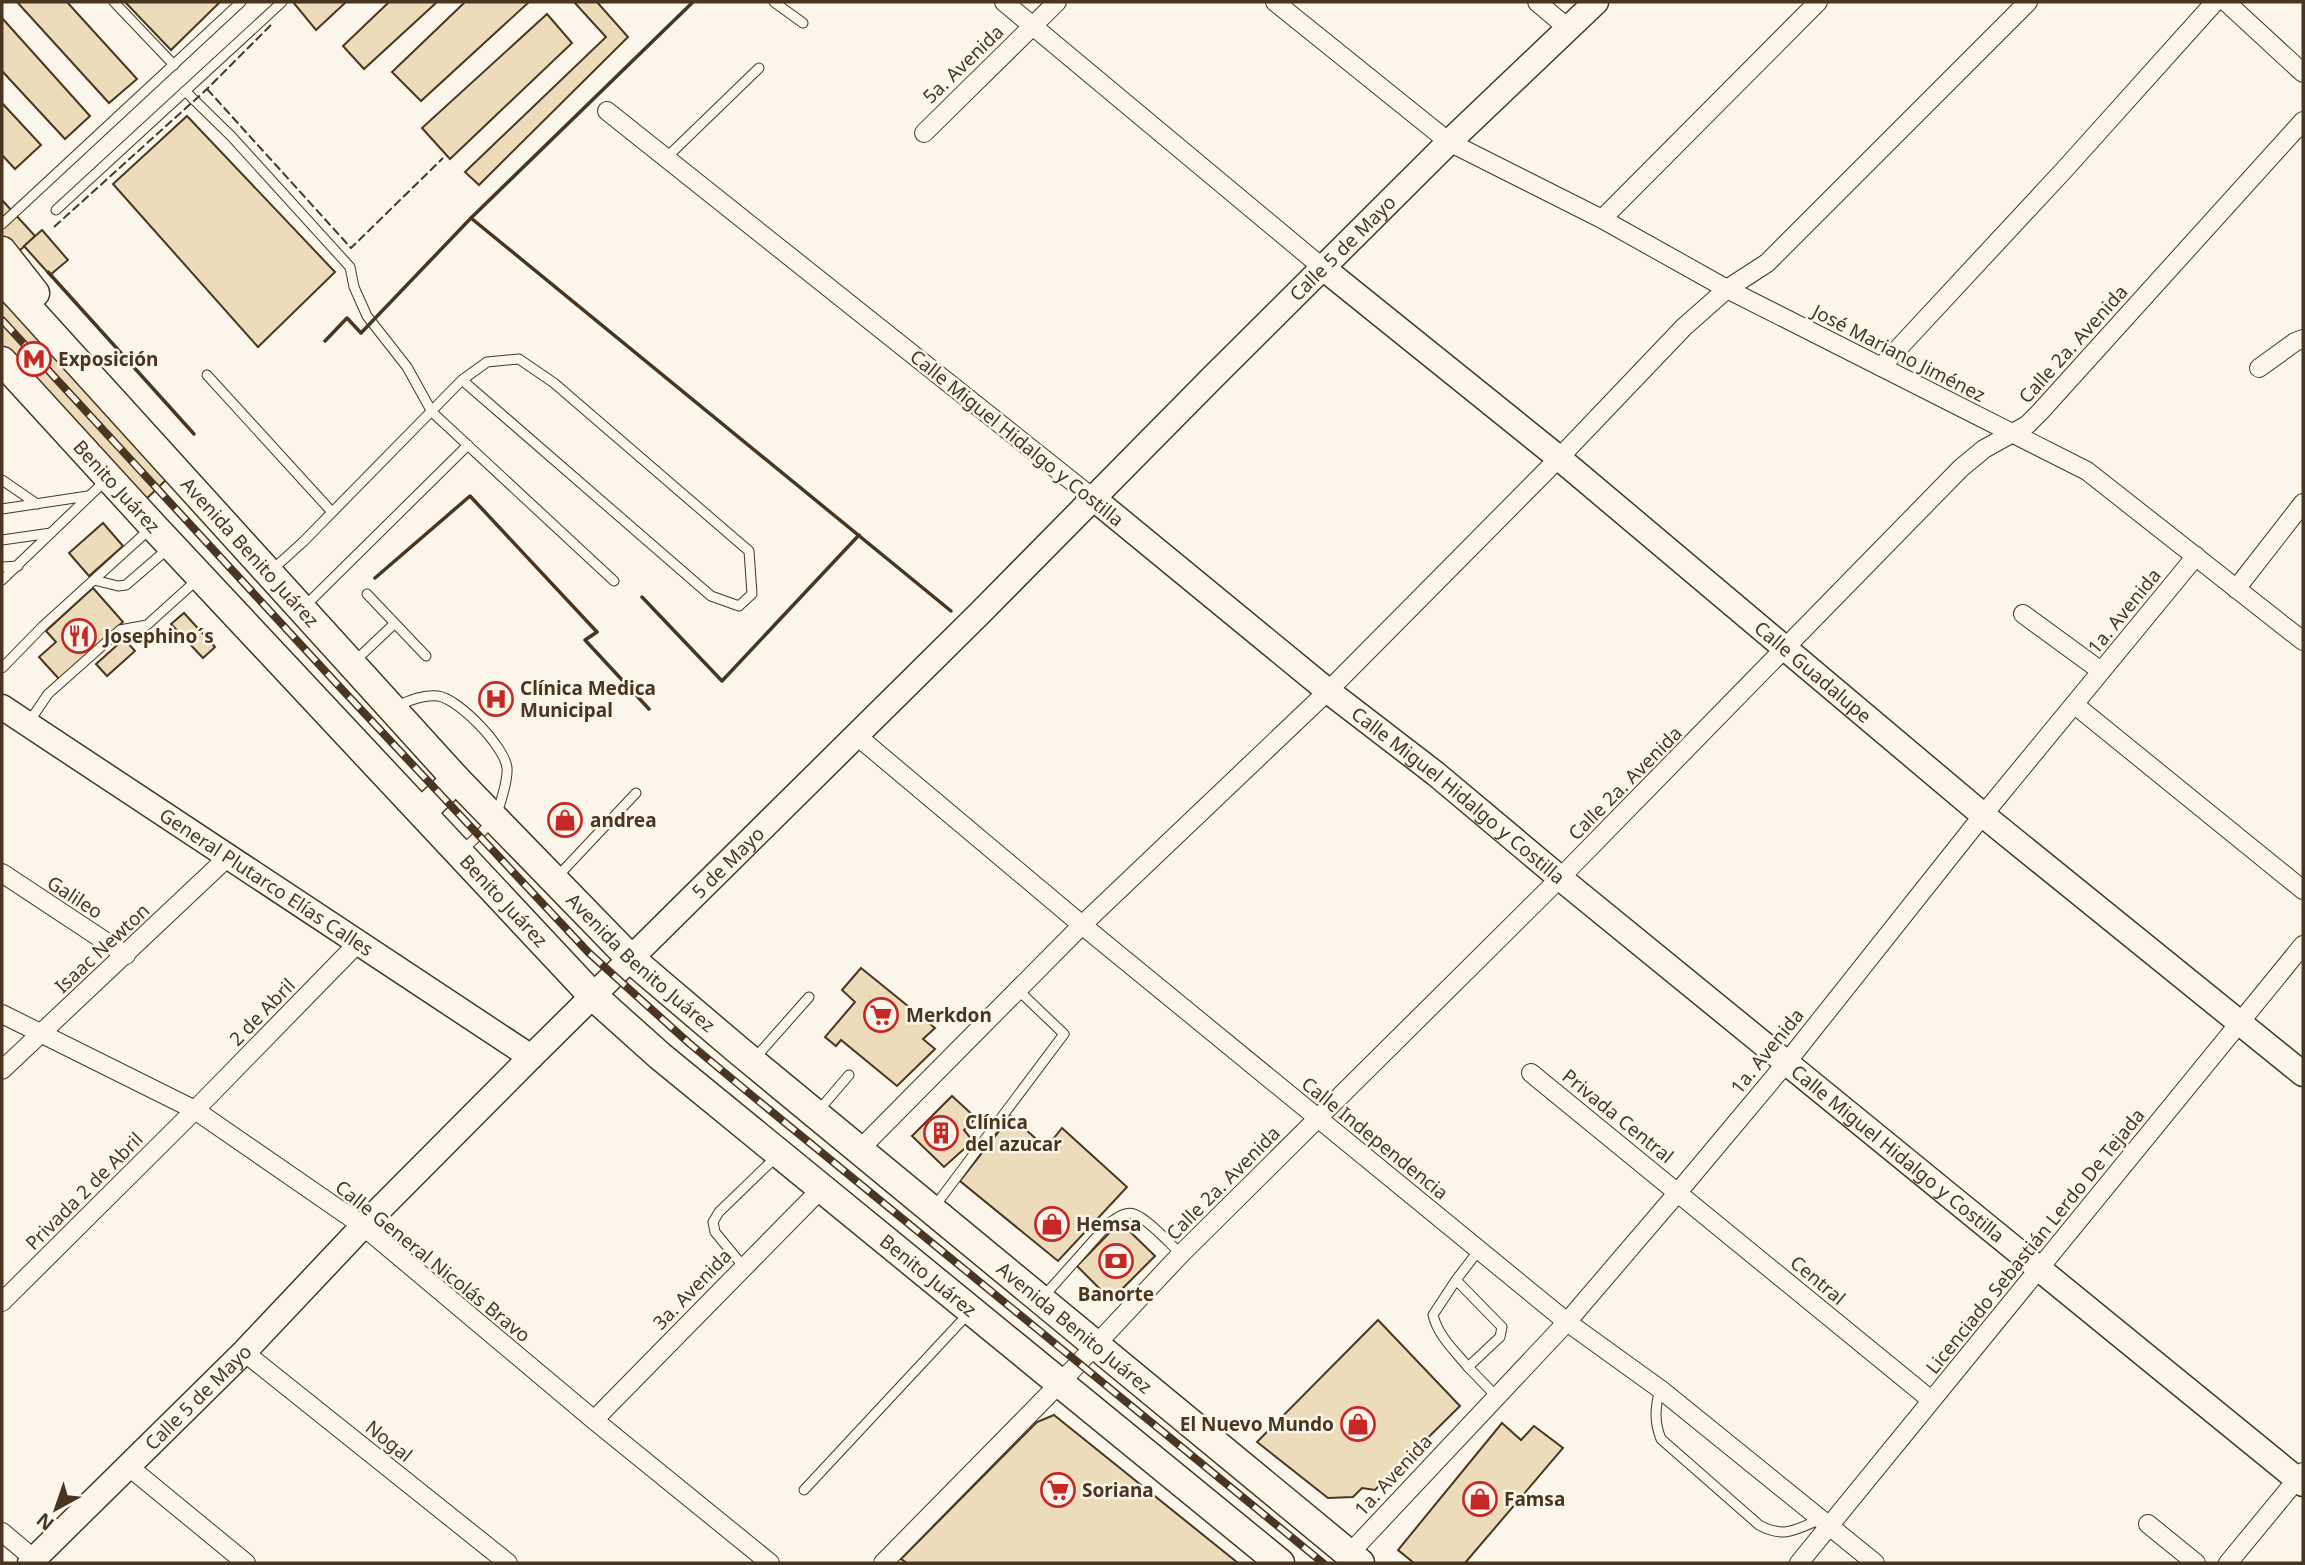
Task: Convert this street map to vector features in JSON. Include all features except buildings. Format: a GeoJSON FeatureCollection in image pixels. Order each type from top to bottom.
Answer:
{"type":"FeatureCollection","features":[{"type":"Feature","properties":{"kind":"main road"},"geometry":{"type":"LineString","coordinates":[[2,251],[39,297],[62,345]]}},
{"type":"Feature","properties":{"kind":"main road","name":"Avenida Benito Juárez"},"geometry":{"type":"LineString","coordinates":[[2,279],[456,779],[631,959],[752,1062],[1354,1558]]}},
{"type":"Feature","properties":{"kind":"main road"},"geometry":{"type":"LineString","coordinates":[[2,296],[62,345]]}},
{"type":"Feature","properties":{"kind":"main road","name":"Benito Juárez"},"geometry":{"type":"LineString","coordinates":[[7,369],[99,487],[152,526],[172,546],[593,996],[660,1056],[1060,1383]]}},
{"type":"Feature","properties":{"kind":"main road"},"geometry":{"type":"LineString","coordinates":[[422,812],[456,779]]}},
{"type":"Feature","properties":{"kind":"main road"},"geometry":{"type":"LineString","coordinates":[[1060,1383],[1280,1563]]}},
{"type":"Feature","properties":{"kind":"street"},"geometry":{"type":"LineString","coordinates":[[1004,2],[1323,268]]}},
{"type":"Feature","properties":{"kind":"street","name":"5a. Avenida"},"geometry":{"type":"LineString","coordinates":[[924,132],[1057,2]]}},
{"type":"Feature","properties":{"kind":"street","name":"José Mariano Jiménez"},"geometry":{"type":"LineString","coordinates":[[1275,2],[1449,142],[1602,219],[1727,289],[2087,471],[2303,642]]}},
{"type":"Feature","properties":{"kind":"street"},"geometry":{"type":"LineString","coordinates":[[1537,2],[1569,29]]}},
{"type":"Feature","properties":{"kind":"street","name":"Calle 5 de Mayo"},"geometry":{"type":"LineString","coordinates":[[1093,498],[1449,142],[1596,2]]}},
{"type":"Feature","properties":{"kind":"street"},"geometry":{"type":"LineString","coordinates":[[1602,219],[1818,2]]}},
{"type":"Feature","properties":{"kind":"street"},"geometry":{"type":"LineString","coordinates":[[859,1150],[1082,925],[1328,691],[1559,458],[1684,327],[1727,289],[1768,263],[2028,2]]}},
{"type":"Feature","properties":{"kind":"street"},"geometry":{"type":"LineString","coordinates":[[1881,367],[2215,2]]}},
{"type":"Feature","properties":{"kind":"street"},"geometry":{"type":"LineString","coordinates":[[2226,2],[2303,73]]}},
{"type":"Feature","properties":{"kind":"street","name":"Calle Miguel Hidalgo y Costilla"},"geometry":{"type":"LineString","coordinates":[[607,111],[1093,498],[1328,691],[1436,774],[1560,878],[2301,1478]]}},
{"type":"Feature","properties":{"kind":"street","name":"Calle 2a. Avenida"},"geometry":{"type":"LineString","coordinates":[[883,1563],[1097,1345],[1181,1254],[1560,878],[1961,468],[1984,449],[2026,425],[2040,412],[2303,121]]}},
{"type":"Feature","properties":{"kind":"street","name":"Calle Guadalupe"},"geometry":{"type":"LineString","coordinates":[[1323,268],[1559,458],[1983,815],[2303,1074]]}},
{"type":"Feature","properties":{"kind":"street"},"geometry":{"type":"LineString","coordinates":[[2259,368],[2295,342],[2303,340]]}},
{"type":"Feature","properties":{"kind":"street","name":"5 de Mayo"},"geometry":{"type":"LineString","coordinates":[[363,1226],[1093,498]]}},
{"type":"Feature","properties":{"kind":"street"},"geometry":{"type":"LineString","coordinates":[[2236,589],[2303,503]]}},
{"type":"Feature","properties":{"kind":"street","name":"1a. Avenida"},"geometry":{"type":"LineString","coordinates":[[1354,1558],[1496,1396],[1567,1322],[1679,1191],[1787,1062],[1983,815],[2196,556]]}},
{"type":"Feature","properties":{"kind":"street"},"geometry":{"type":"LineString","coordinates":[[2024,614],[2102,671]]}},
{"type":"Feature","properties":{"kind":"street"},"geometry":{"type":"LineString","coordinates":[[2075,705],[2303,890]]}},
{"type":"Feature","properties":{"kind":"street","name":"General Plutarco Elías Calles"},"geometry":{"type":"LineString","coordinates":[[2,707],[531,1057]]}},
{"type":"Feature","properties":{"kind":"street","name":"Calle Independencia"},"geometry":{"type":"LineString","coordinates":[[857,736],[1317,1119],[1567,1322],[1660,1389],[1875,1563]]}},
{"type":"Feature","properties":{"kind":"street","name":"Isaac Newton"},"geometry":{"type":"LineString","coordinates":[[2,1070],[229,856]]}},
{"type":"Feature","properties":{"kind":"street","name":"Galileo"},"geometry":{"type":"LineString","coordinates":[[2,873],[126,955]]}},
{"type":"Feature","properties":{"kind":"street","name":"2 de Abril"},"geometry":{"type":"LineString","coordinates":[[195,1110],[358,943]]}},
{"type":"Feature","properties":{"kind":"street","name":"Licenciado Sebastián Lerdo De Tejada"},"geometry":{"type":"LineString","coordinates":[[1799,1563],[1825,1523],[2041,1269],[2303,945]]}},
{"type":"Feature","properties":{"kind":"street","name":"Calle General Nicolás Bravo"},"geometry":{"type":"LineString","coordinates":[[2,1014],[195,1110],[363,1226],[594,1420],[770,1563]]}},
{"type":"Feature","properties":{"kind":"street","name":"Privada Central"},"geometry":{"type":"LineString","coordinates":[[1531,1073],[1679,1191]]}},
{"type":"Feature","properties":{"kind":"street","name":"Privada 2 de Abril"},"geometry":{"type":"LineString","coordinates":[[2,1302],[195,1110]]}},
{"type":"Feature","properties":{"kind":"street","name":"3a. Avenida"},"geometry":{"type":"LineString","coordinates":[[594,1420],[821,1189]]}},
{"type":"Feature","properties":{"kind":"street","name":"Central"},"geometry":{"type":"LineString","coordinates":[[1679,1191],[1931,1400]]}},
{"type":"Feature","properties":{"kind":"street","name":"Calle 5 de Mayo"},"geometry":{"type":"LineString","coordinates":[[32,1561],[244,1352],[363,1226]]}},
{"type":"Feature","properties":{"kind":"street","name":"Nogal"},"geometry":{"type":"LineString","coordinates":[[244,1352],[508,1563]]}},
{"type":"Feature","properties":{"kind":"street"},"geometry":{"type":"LineString","coordinates":[[128,1466],[246,1563]]}},
{"type":"Feature","properties":{"kind":"street"},"geometry":{"type":"LineString","coordinates":[[2228,1563],[2301,1478]]}},
{"type":"Feature","properties":{"kind":"street"},"geometry":{"type":"LineString","coordinates":[[2148,1524],[2196,1563]]}},
{"type":"Feature","properties":{"kind":"street"},"geometry":{"type":"LineString","coordinates":[[2,1532],[32,1561]]}},
{"type":"Feature","properties":{"kind":"lane"},"geometry":{"type":"LineString","coordinates":[[114,2],[174,65]]}},
{"type":"Feature","properties":{"kind":"lane"},"geometry":{"type":"LineString","coordinates":[[2,225],[241,2]]}},
{"type":"Feature","properties":{"kind":"lane"},"geometry":{"type":"LineString","coordinates":[[56,210],[282,2]]}},
{"type":"Feature","properties":{"kind":"lane"},"geometry":{"type":"LineString","coordinates":[[774,2],[803,23]]}},
{"type":"Feature","properties":{"kind":"lane"},"geometry":{"type":"LineString","coordinates":[[666,158],[759,68]]}},
{"type":"Feature","properties":{"kind":"lane"},"geometry":{"type":"LineString","coordinates":[[185,91],[232,137],[350,267],[354,288],[367,316],[407,368],[432,412],[614,581]]}},
{"type":"Feature","properties":{"kind":"lane"},"geometry":{"type":"LineString","coordinates":[[268,573],[462,380],[487,362],[519,359],[554,383],[749,551],[752,594],[739,606],[711,596],[462,380]]}},
{"type":"Feature","properties":{"kind":"lane"},"geometry":{"type":"LineString","coordinates":[[206,375],[332,512]]}},
{"type":"Feature","properties":{"kind":"lane"},"geometry":{"type":"LineString","coordinates":[[301,610],[468,445]]}},
{"type":"Feature","properties":{"kind":"lane"},"geometry":{"type":"LineString","coordinates":[[2,480],[37,504]]}},
{"type":"Feature","properties":{"kind":"lane"},"geometry":{"type":"LineString","coordinates":[[2,509],[37,504],[99,487]]}},
{"type":"Feature","properties":{"kind":"lane"},"geometry":{"type":"LineString","coordinates":[[2,580],[99,487]]}},
{"type":"Feature","properties":{"kind":"lane"},"geometry":{"type":"LineString","coordinates":[[2,668],[43,626],[152,526]]}},
{"type":"Feature","properties":{"kind":"lane"},"geometry":{"type":"LineString","coordinates":[[2,540],[51,533]]}},
{"type":"Feature","properties":{"kind":"lane"},"geometry":{"type":"LineString","coordinates":[[94,580],[118,586],[126,585],[172,546]]}},
{"type":"Feature","properties":{"kind":"lane"},"geometry":{"type":"LineString","coordinates":[[2,567],[18,566]]}},
{"type":"Feature","properties":{"kind":"lane"},"geometry":{"type":"LineString","coordinates":[[27,724],[48,694],[120,631],[147,625],[200,576]]}},
{"type":"Feature","properties":{"kind":"lane"},"geometry":{"type":"LineString","coordinates":[[366,594],[426,656]]}},
{"type":"Feature","properties":{"kind":"lane"},"geometry":{"type":"LineString","coordinates":[[351,664],[394,624]]}},
{"type":"Feature","properties":{"kind":"lane"},"geometry":{"type":"LineString","coordinates":[[391,708],[434,695],[448,698],[462,708],[502,754],[507,767],[506,779],[495,818],[460,852]]}},
{"type":"Feature","properties":{"kind":"lane"},"geometry":{"type":"LineString","coordinates":[[553,881],[636,793]]}},
{"type":"Feature","properties":{"kind":"lane"},"geometry":{"type":"LineString","coordinates":[[932,1210],[1064,1034],[1018,990]]}},
{"type":"Feature","properties":{"kind":"lane"},"geometry":{"type":"LineString","coordinates":[[752,1062],[809,997]]}},
{"type":"Feature","properties":{"kind":"lane"},"geometry":{"type":"LineString","coordinates":[[815,1114],[849,1075]]}},
{"type":"Feature","properties":{"kind":"lane"},"geometry":{"type":"LineString","coordinates":[[743,1266],[715,1232],[713,1222],[719,1212],[779,1154]]}},
{"type":"Feature","properties":{"kind":"lane"},"geometry":{"type":"LineString","coordinates":[[1041,1299],[1109,1223],[1121,1215],[1133,1214],[1144,1220],[1181,1254]]}},
{"type":"Feature","properties":{"kind":"lane"},"geometry":{"type":"LineString","coordinates":[[1479,1250],[1433,1315],[1444,1338],[1496,1396]]}},
{"type":"Feature","properties":{"kind":"lane"},"geometry":{"type":"LineString","coordinates":[[1456,1280],[1502,1327],[1500,1337],[1468,1367]]}},
{"type":"Feature","properties":{"kind":"lane"},"geometry":{"type":"LineString","coordinates":[[804,1490],[971,1310]]}},
{"type":"Feature","properties":{"kind":"lane"},"geometry":{"type":"LineString","coordinates":[[1660,1389],[1655,1409],[1656,1425],[1661,1439],[1759,1525],[1782,1534],[1825,1523]]}},
{"type":"Feature","properties":{"kind":"railway"},"geometry":{"type":"LineString","coordinates":[[2,320],[589,953],[690,1044],[1323,1563]]}},
{"type":"Feature","properties":{"kind":"fence"},"geometry":{"type":"LineString","coordinates":[[54,227],[207,89],[271,25]]}},
{"type":"Feature","properties":{"kind":"fence"},"geometry":{"type":"LineString","coordinates":[[207,89],[351,248],[443,158]]}},
{"type":"Feature","properties":{"kind":"wall"},"geometry":{"type":"LineString","coordinates":[[325,341],[347,318],[361,333],[471,218],[693,2]]}},
{"type":"Feature","properties":{"kind":"wall"},"geometry":{"type":"LineString","coordinates":[[471,218],[951,611]]}},
{"type":"Feature","properties":{"kind":"wall"},"geometry":{"type":"LineString","coordinates":[[48,272],[194,434]]}},
{"type":"Feature","properties":{"kind":"wall"},"geometry":{"type":"LineString","coordinates":[[375,578],[470,496],[597,632],[585,640],[649,709]]}},
{"type":"Feature","properties":{"kind":"wall"},"geometry":{"type":"LineString","coordinates":[[642,597],[722,681],[859,535]]}},
{"type":"Feature","properties":{"kind":"place","name":"Exposición"},"geometry":{"type":"Point","coordinates":[34,359]}},
{"type":"Feature","properties":{"kind":"place","name":"Josephino´s"},"geometry":{"type":"Point","coordinates":[79,636]}},
{"type":"Feature","properties":{"kind":"place","name":"Clínica Medica Municipal"},"geometry":{"type":"Point","coordinates":[496,699]}},
{"type":"Feature","properties":{"kind":"place","name":"andrea"},"geometry":{"type":"Point","coordinates":[565,820]}},
{"type":"Feature","properties":{"kind":"place","name":"Merkdon"},"geometry":{"type":"Point","coordinates":[881,1015]}},
{"type":"Feature","properties":{"kind":"place","name":"Clínica del azucar"},"geometry":{"type":"Point","coordinates":[941,1133]}},
{"type":"Feature","properties":{"kind":"place","name":"Hemsa"},"geometry":{"type":"Point","coordinates":[1052,1224]}},
{"type":"Feature","properties":{"kind":"place","name":"Banorte"},"geometry":{"type":"Point","coordinates":[1116,1261]}},
{"type":"Feature","properties":{"kind":"place","name":"El Nuevo Mundo"},"geometry":{"type":"Point","coordinates":[1358,1424]}},
{"type":"Feature","properties":{"kind":"place","name":"Soriana"},"geometry":{"type":"Point","coordinates":[1058,1490]}},
{"type":"Feature","properties":{"kind":"place","name":"Famsa"},"geometry":{"type":"Point","coordinates":[1480,1499]}}]}
